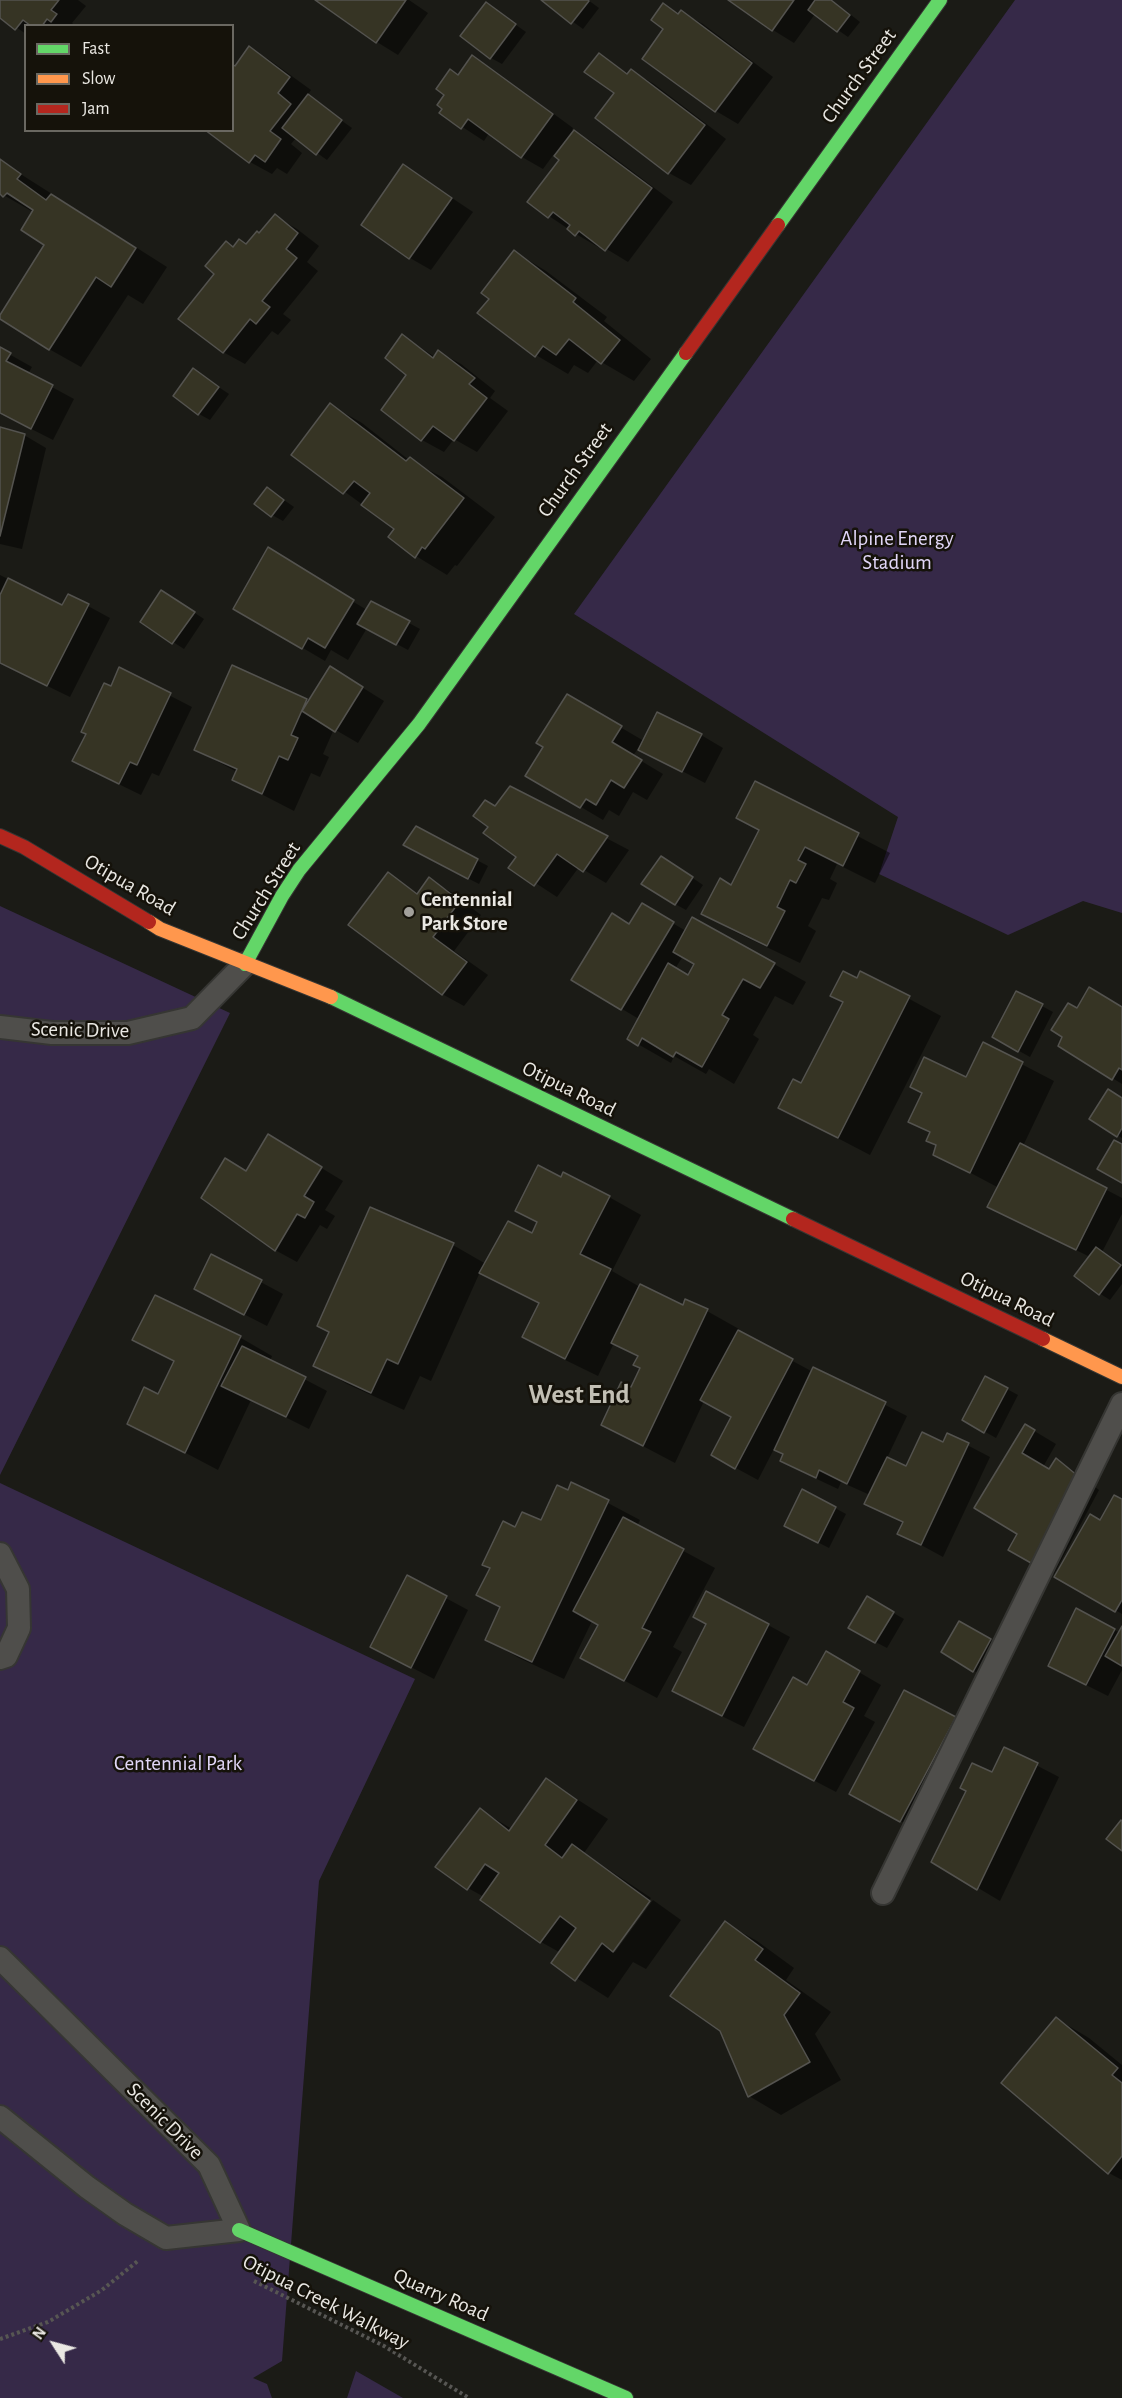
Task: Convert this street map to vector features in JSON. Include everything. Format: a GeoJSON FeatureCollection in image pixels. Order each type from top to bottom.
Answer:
{"type":"FeatureCollection","features":[{"type":"Feature","properties":{"kind":"street","name":"Church Street"},"geometry":{"type":"LineString","coordinates":[[245,964],[299,870],[419,724],[940,0]]}},
{"type":"Feature","properties":{"kind":"street","name":"Otipua Road"},"geometry":{"type":"LineString","coordinates":[[0,836],[160,928],[328,996],[1122,1377]]}},
{"type":"Feature","properties":{"kind":"street","name":"Quarry Road"},"geometry":{"type":"LineString","coordinates":[[239,2230],[626,2398]]}},
{"type":"Feature","properties":{"kind":"lane","name":"Scenic Drive"},"geometry":{"type":"LineString","coordinates":[[0,1027],[52,1033],[128,1034],[192,1018],[245,964]]}},
{"type":"Feature","properties":{"kind":"lane"},"geometry":{"type":"LineString","coordinates":[[883,1893],[1122,1404]]}},
{"type":"Feature","properties":{"kind":"lane"},"geometry":{"type":"LineString","coordinates":[[0,1554],[18,1589],[19,1628],[6,1656],[0,1658]]}},
{"type":"Feature","properties":{"kind":"lane","name":"Scenic Drive"},"geometry":{"type":"LineString","coordinates":[[0,1958],[209,2165],[239,2230]]}},
{"type":"Feature","properties":{"kind":"lane"},"geometry":{"type":"LineString","coordinates":[[0,2117],[97,2194],[125,2214],[166,2238],[239,2230]]}},
{"type":"Feature","properties":{"kind":"path"},"geometry":{"type":"LineString","coordinates":[[0,2339],[48,2322],[102,2289],[166,2238]]}},
{"type":"Feature","properties":{"kind":"path","name":"Otipua Creek Walkway"},"geometry":{"type":"LineString","coordinates":[[249,2279],[384,2346],[469,2398]]}},
{"type":"Feature","properties":{"kind":"green space","name":"Alpine Energy Stadium"},"geometry":{"type":"Polygon","coordinates":[[[1015,0],[1122,0],[1122,913],[1083,901],[1008,935],[879,874],[898,817],[574,614],[1015,0]]]}},
{"type":"Feature","properties":{"kind":"green space"},"geometry":{"type":"Polygon","coordinates":[[[0,906],[230,1013],[0,1475],[0,906]]]}},
{"type":"Feature","properties":{"kind":"green space","name":"Centennial Park"},"geometry":{"type":"Polygon","coordinates":[[[0,1483],[415,1679],[319,1881],[282,2361],[253,2378],[267,2384],[272,2398],[0,2398],[0,1483]]]}},
{"type":"Feature","properties":{"kind":"green space"},"geometry":{"type":"Polygon","coordinates":[[[356,2371],[403,2398],[347,2398],[356,2371]]]}},
{"type":"Feature","properties":{"kind":"building"},"geometry":{"type":"Polygon","coordinates":[[[0,0],[59,0],[51,10],[57,14],[51,22],[47,19],[43,24],[28,24],[23,20],[15,30],[0,18],[0,0]]]}},
{"type":"Feature","properties":{"kind":"building"},"geometry":{"type":"Polygon","coordinates":[[[315,0],[406,0],[376,43],[315,0]]]}},
{"type":"Feature","properties":{"kind":"building"},"geometry":{"type":"Polygon","coordinates":[[[541,0],[588,0],[589,1],[571,24],[541,0]]]}},
{"type":"Feature","properties":{"kind":"building"},"geometry":{"type":"Polygon","coordinates":[[[728,0],[794,0],[772,31],[728,0]]]}},
{"type":"Feature","properties":{"kind":"building"},"geometry":{"type":"Polygon","coordinates":[[[815,0],[831,0],[850,15],[837,32],[808,10],[815,0]]]}},
{"type":"Feature","properties":{"kind":"building"},"geometry":{"type":"Polygon","coordinates":[[[486,2],[516,24],[490,59],[460,36],[486,2]]]}},
{"type":"Feature","properties":{"kind":"building"},"geometry":{"type":"Polygon","coordinates":[[[663,3],[678,14],[681,10],[752,63],[715,112],[642,59],[663,29],[651,20],[663,3]]]}},
{"type":"Feature","properties":{"kind":"building"},"geometry":{"type":"Polygon","coordinates":[[[249,46],[290,77],[278,93],[291,104],[270,131],[281,139],[265,162],[255,155],[249,163],[208,132],[234,132],[235,66],[249,46]]]}},
{"type":"Feature","properties":{"kind":"building"},"geometry":{"type":"Polygon","coordinates":[[[599,53],[627,74],[631,69],[705,125],[668,174],[595,118],[614,93],[584,72],[599,53]]]}},
{"type":"Feature","properties":{"kind":"building"},"geometry":{"type":"Polygon","coordinates":[[[472,55],[553,114],[521,158],[468,119],[461,129],[439,113],[442,109],[437,105],[444,95],[436,89],[450,69],[458,75],[472,55]]]}},
{"type":"Feature","properties":{"kind":"building"},"geometry":{"type":"Polygon","coordinates":[[[308,94],[342,120],[316,155],[282,128],[308,94]]]}},
{"type":"Feature","properties":{"kind":"building"},"geometry":{"type":"Polygon","coordinates":[[[574,130],[652,188],[605,251],[579,231],[575,236],[567,229],[570,225],[553,212],[548,218],[527,202],[559,160],[554,156],[574,130]]]}},
{"type":"Feature","properties":{"kind":"building"},"geometry":{"type":"Polygon","coordinates":[[[0,159],[21,174],[17,179],[46,200],[51,194],[136,248],[111,287],[96,277],[49,350],[0,319],[0,315],[44,245],[21,230],[33,210],[7,193],[3,197],[0,194],[0,159]]]}},
{"type":"Feature","properties":{"kind":"building"},"geometry":{"type":"Polygon","coordinates":[[[403,164],[452,198],[409,259],[361,225],[403,164]]]}},
{"type":"Feature","properties":{"kind":"building"},"geometry":{"type":"Polygon","coordinates":[[[275,214],[298,233],[286,249],[297,258],[262,301],[270,307],[256,324],[250,319],[223,353],[178,319],[214,274],[205,266],[226,241],[233,247],[239,239],[246,244],[275,214]]]}},
{"type":"Feature","properties":{"kind":"building"},"geometry":{"type":"Polygon","coordinates":[[[514,250],[576,298],[573,302],[620,340],[601,364],[569,339],[556,355],[543,346],[535,357],[477,313],[489,299],[481,293],[514,250]]]}},
{"type":"Feature","properties":{"kind":"building"},"geometry":{"type":"Polygon","coordinates":[[[402,334],[433,358],[438,350],[475,378],[469,384],[487,398],[454,441],[433,426],[421,441],[381,410],[406,375],[385,358],[402,334]]]}},
{"type":"Feature","properties":{"kind":"building"},"geometry":{"type":"Polygon","coordinates":[[[0,347],[11,353],[6,361],[53,385],[31,429],[0,413],[0,347]]]}},
{"type":"Feature","properties":{"kind":"building"},"geometry":{"type":"Polygon","coordinates":[[[193,368],[219,387],[198,415],[173,396],[193,368]]]}},
{"type":"Feature","properties":{"kind":"building"},"geometry":{"type":"Polygon","coordinates":[[[330,403],[406,461],[410,457],[464,498],[425,549],[422,547],[415,558],[388,537],[394,529],[361,505],[370,493],[354,481],[343,494],[291,455],[330,403]]]}},
{"type":"Feature","properties":{"kind":"building"},"geometry":{"type":"Polygon","coordinates":[[[0,427],[25,434],[0,536],[0,427]]]}},
{"type":"Feature","properties":{"kind":"building"},"geometry":{"type":"Polygon","coordinates":[[[267,487],[284,500],[271,517],[254,504],[267,487]]]}},
{"type":"Feature","properties":{"kind":"building"},"geometry":{"type":"Polygon","coordinates":[[[268,547],[354,600],[325,648],[308,638],[302,649],[233,609],[268,547]]]}},
{"type":"Feature","properties":{"kind":"building"},"geometry":{"type":"Polygon","coordinates":[[[8,578],[62,605],[68,594],[89,604],[47,686],[0,663],[0,595],[8,578]]]}},
{"type":"Feature","properties":{"kind":"building"},"geometry":{"type":"Polygon","coordinates":[[[161,590],[195,612],[172,644],[140,622],[161,590]]]}},
{"type":"Feature","properties":{"kind":"building"},"geometry":{"type":"Polygon","coordinates":[[[371,601],[410,621],[396,645],[357,624],[371,601]]]}},
{"type":"Feature","properties":{"kind":"building"},"geometry":{"type":"Polygon","coordinates":[[[232,665],[307,699],[291,735],[298,738],[288,760],[279,756],[262,794],[232,780],[237,769],[194,750],[232,665]]]}},
{"type":"Feature","properties":{"kind":"building"},"geometry":{"type":"Polygon","coordinates":[[[330,666],[363,687],[335,732],[302,711],[330,666]]]}},
{"type":"Feature","properties":{"kind":"building"},"geometry":{"type":"Polygon","coordinates":[[[119,667],[171,693],[137,765],[130,762],[119,784],[72,761],[86,734],[81,732],[104,683],[111,686],[119,667]]]}},
{"type":"Feature","properties":{"kind":"building"},"geometry":{"type":"Polygon","coordinates":[[[567,694],[622,726],[612,742],[642,760],[624,788],[611,780],[596,805],[586,799],[580,808],[525,776],[543,747],[536,743],[567,694]]]}},
{"type":"Feature","properties":{"kind":"building"},"geometry":{"type":"Polygon","coordinates":[[[657,712],[702,734],[682,772],[638,750],[657,712]]]}},
{"type":"Feature","properties":{"kind":"building"},"geometry":{"type":"Polygon","coordinates":[[[755,781],[859,833],[843,866],[805,847],[798,860],[806,864],[796,883],[790,880],[777,907],[785,911],[767,946],[701,914],[720,878],[731,885],[759,830],[736,818],[755,781]]]}},
{"type":"Feature","properties":{"kind":"building"},"geometry":{"type":"Polygon","coordinates":[[[510,786],[608,836],[583,872],[557,854],[534,886],[508,868],[516,857],[483,833],[488,827],[473,816],[485,800],[495,806],[510,786]]]}},
{"type":"Feature","properties":{"kind":"building"},"geometry":{"type":"Polygon","coordinates":[[[416,826],[478,859],[468,879],[403,845],[416,826]]]}},
{"type":"Feature","properties":{"kind":"building"},"geometry":{"type":"Polygon","coordinates":[[[661,856],[693,877],[675,905],[641,884],[661,856]]]}},
{"type":"Feature","properties":{"kind":"building"},"geometry":{"type":"Polygon","coordinates":[[[388,872],[417,894],[429,877],[460,901],[433,937],[467,962],[442,995],[348,925],[388,872]]]}},
{"type":"Feature","properties":{"kind":"building"},"geometry":{"type":"Polygon","coordinates":[[[642,903],[674,922],[621,1010],[571,980],[612,913],[629,924],[642,903]]]}},
{"type":"Feature","properties":{"kind":"building"},"geometry":{"type":"Polygon","coordinates":[[[692,917],[775,963],[760,988],[743,979],[722,1015],[729,1019],[702,1067],[676,1052],[673,1057],[642,1038],[638,1046],[627,1039],[668,963],[688,975],[694,964],[673,952],[692,917]]]}},
{"type":"Feature","properties":{"kind":"building"},"geometry":{"type":"Polygon","coordinates":[[[843,971],[857,978],[860,971],[910,996],[838,1138],[778,1108],[793,1079],[801,1083],[843,1002],[830,996],[843,971]]]}},
{"type":"Feature","properties":{"kind":"building"},"geometry":{"type":"Polygon","coordinates":[[[1089,987],[1122,1007],[1122,1070],[1119,1068],[1112,1080],[1058,1046],[1062,1037],[1051,1030],[1068,1003],[1077,1008],[1089,987]]]}},
{"type":"Feature","properties":{"kind":"building"},"geometry":{"type":"Polygon","coordinates":[[[1016,991],[1043,1004],[1018,1052],[992,1037],[1016,991]]]}},
{"type":"Feature","properties":{"kind":"building"},"geometry":{"type":"Polygon","coordinates":[[[983,1042],[1023,1062],[970,1173],[933,1155],[936,1145],[926,1141],[930,1132],[908,1122],[922,1093],[910,1087],[924,1057],[966,1077],[983,1042]]]}},
{"type":"Feature","properties":{"kind":"building"},"geometry":{"type":"Polygon","coordinates":[[[1108,1089],[1122,1098],[1122,1128],[1117,1137],[1089,1119],[1108,1089]]]}},
{"type":"Feature","properties":{"kind":"building"},"geometry":{"type":"Polygon","coordinates":[[[268,1134],[322,1167],[304,1196],[314,1202],[305,1218],[297,1214],[275,1251],[201,1198],[225,1158],[246,1171],[268,1134]]]}},
{"type":"Feature","properties":{"kind":"building"},"geometry":{"type":"Polygon","coordinates":[[[1114,1140],[1122,1144],[1122,1183],[1097,1169],[1114,1140]]]}},
{"type":"Feature","properties":{"kind":"building"},"geometry":{"type":"Polygon","coordinates":[[[1020,1143],[1107,1188],[1076,1250],[987,1207],[1020,1143]]]}},
{"type":"Feature","properties":{"kind":"building"},"geometry":{"type":"Polygon","coordinates":[[[538,1165],[561,1177],[563,1172],[610,1196],[580,1254],[611,1269],[565,1359],[522,1337],[539,1303],[479,1273],[508,1221],[532,1233],[537,1222],[515,1211],[538,1165]]]}},
{"type":"Feature","properties":{"kind":"building"},"geometry":{"type":"Polygon","coordinates":[[[370,1207],[454,1243],[398,1364],[387,1359],[371,1393],[313,1366],[329,1332],[317,1326],[370,1207]]]}},
{"type":"Feature","properties":{"kind":"building"},"geometry":{"type":"Polygon","coordinates":[[[1096,1247],[1121,1265],[1099,1295],[1074,1276],[1096,1247]]]}},
{"type":"Feature","properties":{"kind":"building"},"geometry":{"type":"Polygon","coordinates":[[[211,1254],[262,1280],[244,1315],[194,1289],[211,1254]]]}},
{"type":"Feature","properties":{"kind":"building"},"geometry":{"type":"Polygon","coordinates":[[[640,1284],[683,1305],[685,1299],[708,1309],[643,1446],[601,1425],[621,1382],[631,1387],[640,1368],[633,1365],[638,1356],[611,1343],[640,1284]]]}},
{"type":"Feature","properties":{"kind":"building"},"geometry":{"type":"Polygon","coordinates":[[[155,1295],[241,1336],[185,1453],[127,1424],[144,1387],[158,1394],[174,1361],[132,1340],[155,1295]]]}},
{"type":"Feature","properties":{"kind":"building"},"geometry":{"type":"Polygon","coordinates":[[[738,1330],[793,1359],[735,1469],[711,1455],[731,1417],[700,1400],[738,1330]]]}},
{"type":"Feature","properties":{"kind":"building"},"geometry":{"type":"Polygon","coordinates":[[[242,1346],[306,1377],[286,1417],[221,1386],[242,1346]]]}},
{"type":"Feature","properties":{"kind":"building"},"geometry":{"type":"Polygon","coordinates":[[[813,1367],[886,1402],[847,1484],[819,1470],[816,1478],[780,1461],[783,1454],[774,1450],[813,1367]]]}},
{"type":"Feature","properties":{"kind":"building"},"geometry":{"type":"Polygon","coordinates":[[[985,1376],[1008,1388],[984,1433],[962,1420],[985,1376]]]}},
{"type":"Feature","properties":{"kind":"building"},"geometry":{"type":"Polygon","coordinates":[[[1025,1424],[1035,1430],[1022,1453],[1049,1469],[1056,1458],[1078,1476],[1031,1563],[1008,1550],[1017,1534],[974,1508],[1025,1424]]]}},
{"type":"Feature","properties":{"kind":"building"},"geometry":{"type":"Polygon","coordinates":[[[922,1432],[943,1442],[947,1433],[969,1443],[921,1545],[897,1534],[903,1522],[864,1504],[887,1457],[906,1466],[922,1432]]]}},
{"type":"Feature","properties":{"kind":"building"},"geometry":{"type":"Polygon","coordinates":[[[571,1482],[609,1500],[532,1662],[485,1640],[500,1607],[476,1595],[490,1568],[482,1565],[503,1521],[515,1527],[522,1512],[541,1520],[557,1485],[568,1490],[571,1482]]]}},
{"type":"Feature","properties":{"kind":"building"},"geometry":{"type":"Polygon","coordinates":[[[802,1489],[836,1507],[818,1543],[784,1526],[802,1489]]]}},
{"type":"Feature","properties":{"kind":"building"},"geometry":{"type":"Polygon","coordinates":[[[1114,1495],[1122,1499],[1122,1600],[1115,1612],[1054,1577],[1090,1514],[1100,1520],[1114,1495]]]}},
{"type":"Feature","properties":{"kind":"building"},"geometry":{"type":"Polygon","coordinates":[[[623,1517],[684,1549],[642,1628],[651,1632],[624,1681],[580,1658],[598,1625],[573,1611],[623,1517]]]}},
{"type":"Feature","properties":{"kind":"building"},"geometry":{"type":"Polygon","coordinates":[[[407,1575],[447,1596],[411,1668],[370,1647],[407,1575]]]}},
{"type":"Feature","properties":{"kind":"building"},"geometry":{"type":"Polygon","coordinates":[[[706,1591],[769,1624],[722,1716],[672,1691],[706,1624],[693,1617],[706,1591]]]}},
{"type":"Feature","properties":{"kind":"building"},"geometry":{"type":"Polygon","coordinates":[[[867,1596],[894,1612],[875,1643],[848,1628],[867,1596]]]}},
{"type":"Feature","properties":{"kind":"building"},"geometry":{"type":"Polygon","coordinates":[[[1076,1608],[1115,1629],[1086,1685],[1048,1666],[1076,1608]]]}},
{"type":"Feature","properties":{"kind":"building"},"geometry":{"type":"Polygon","coordinates":[[[959,1621],[991,1639],[973,1672],[941,1652],[959,1621]]]}},
{"type":"Feature","properties":{"kind":"building"},"geometry":{"type":"Polygon","coordinates":[[[1122,1626],[1122,1666],[1105,1656],[1122,1626]]]}},
{"type":"Feature","properties":{"kind":"building"},"geometry":{"type":"Polygon","coordinates":[[[826,1651],[860,1671],[843,1702],[854,1708],[814,1781],[753,1749],[793,1677],[807,1685],[826,1651]]]}},
{"type":"Feature","properties":{"kind":"building"},"geometry":{"type":"Polygon","coordinates":[[[904,1690],[956,1717],[900,1822],[849,1794],[904,1690]]]}},
{"type":"Feature","properties":{"kind":"building"},"geometry":{"type":"Polygon","coordinates":[[[1004,1747],[1038,1763],[977,1890],[931,1862],[966,1791],[960,1788],[972,1763],[992,1772],[1004,1747]]]}},
{"type":"Feature","properties":{"kind":"building"},"geometry":{"type":"Polygon","coordinates":[[[546,1778],[577,1800],[545,1845],[562,1858],[572,1844],[650,1901],[613,1952],[602,1943],[575,1981],[551,1963],[576,1928],[560,1916],[540,1943],[480,1900],[499,1873],[485,1864],[467,1890],[435,1867],[480,1808],[509,1831],[546,1778]]]}},
{"type":"Feature","properties":{"kind":"building"},"geometry":{"type":"Polygon","coordinates":[[[1122,1821],[1122,1851],[1106,1839],[1122,1821]]]}},
{"type":"Feature","properties":{"kind":"building"},"geometry":{"type":"Polygon","coordinates":[[[725,1921],[763,1949],[755,1960],[800,1993],[784,2015],[810,2062],[748,2097],[720,2031],[670,1996],[725,1921]]]}},
{"type":"Feature","properties":{"kind":"building"},"geometry":{"type":"Polygon","coordinates":[[[1056,2017],[1118,2068],[1112,2075],[1122,2083],[1122,2156],[1108,2174],[1001,2083],[1056,2017]]]}},
{"type":"Feature","properties":{"kind":"traffic: fast"},"geometry":{"type":"LineString","coordinates":[[778,225],[940,0]]}},
{"type":"Feature","properties":{"kind":"traffic: fast"},"geometry":{"type":"LineString","coordinates":[[245,964],[299,870],[419,724],[686,353]]}},
{"type":"Feature","properties":{"kind":"traffic: fast"},"geometry":{"type":"LineString","coordinates":[[331,997],[793,1219]]}},
{"type":"Feature","properties":{"kind":"traffic: fast"},"geometry":{"type":"LineString","coordinates":[[239,2230],[626,2398]]}},
{"type":"Feature","properties":{"kind":"traffic: slow"},"geometry":{"type":"LineString","coordinates":[[149,922],[160,929],[331,997]]}},
{"type":"Feature","properties":{"kind":"traffic: slow"},"geometry":{"type":"LineString","coordinates":[[1043,1339],[1122,1377]]}},
{"type":"Feature","properties":{"kind":"traffic: jam"},"geometry":{"type":"LineString","coordinates":[[686,353],[778,225]]}},
{"type":"Feature","properties":{"kind":"traffic: jam"},"geometry":{"type":"LineString","coordinates":[[0,836],[24,847],[149,922]]}},
{"type":"Feature","properties":{"kind":"traffic: jam"},"geometry":{"type":"LineString","coordinates":[[793,1219],[1043,1339]]}},
{"type":"Feature","properties":{"kind":"place","name":"Centennial Park Store"},"geometry":{"type":"Point","coordinates":[409,912]}},
{"type":"Feature","properties":{"kind":"district","name":"West End"},"geometry":{"type":"Point","coordinates":[579,1395]}}]}
